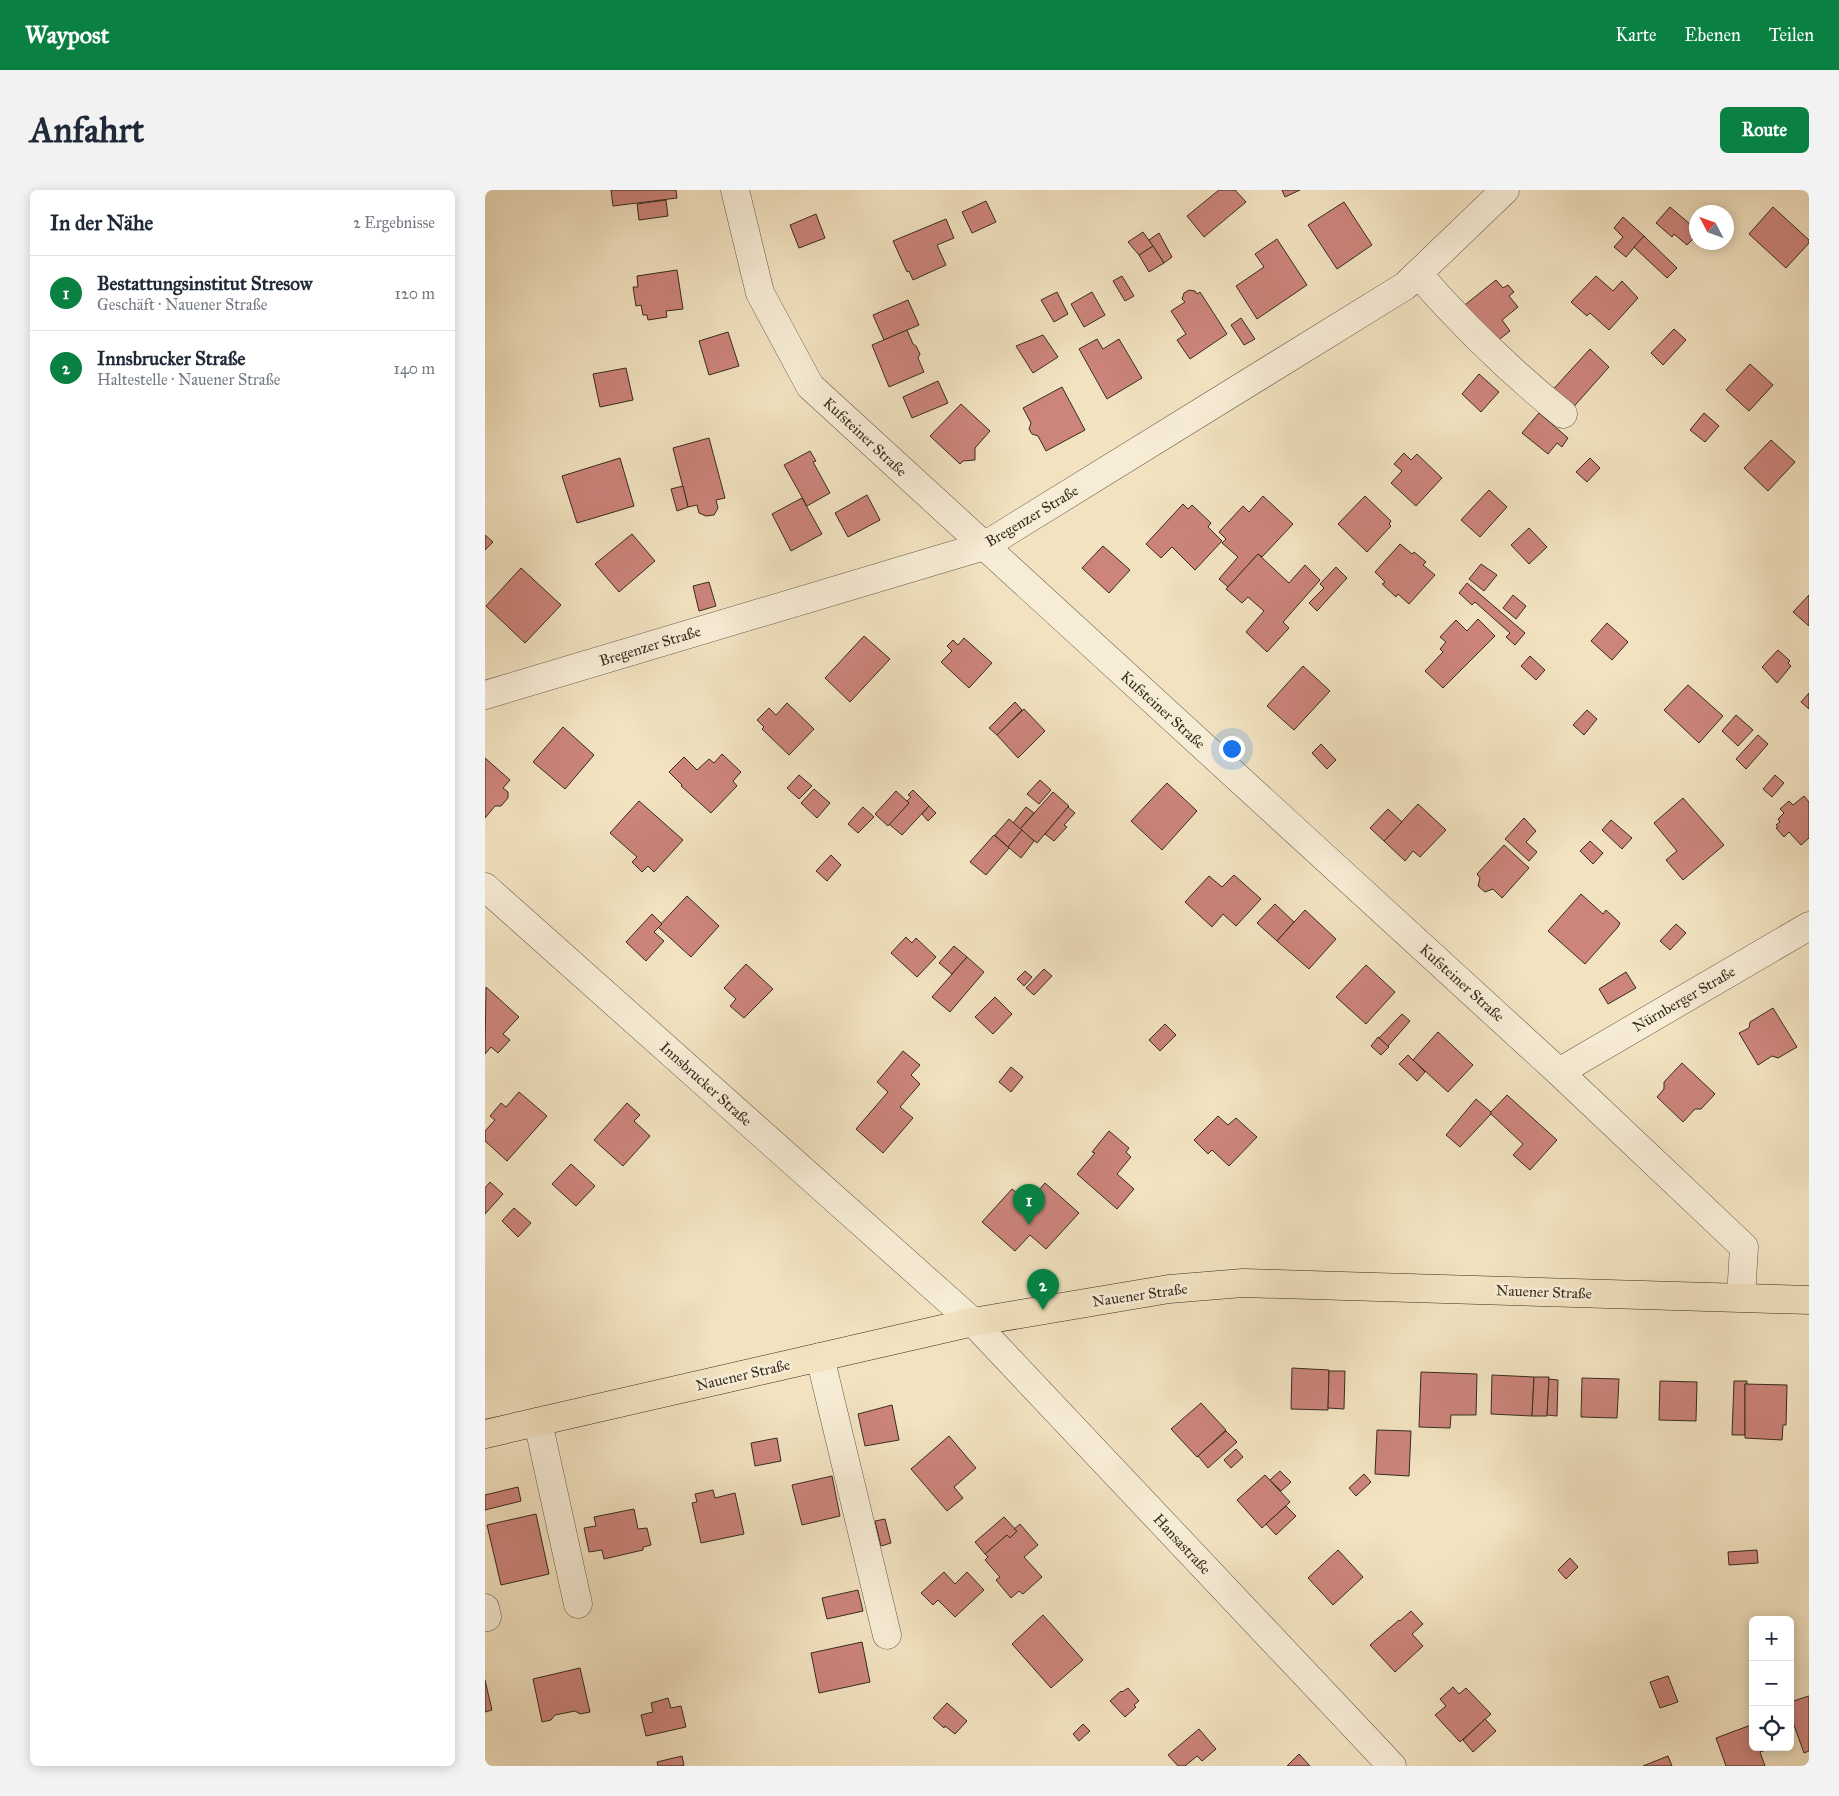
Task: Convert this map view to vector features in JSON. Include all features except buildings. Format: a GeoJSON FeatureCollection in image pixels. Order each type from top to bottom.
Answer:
{"type":"FeatureCollection","features":[{"type":"Feature","properties":{"kind":"main road","name":"Nauener Straße"},"geometry":{"type":"LineString","coordinates":[[485,1434],[973,1322],[1169,1289],[1243,1283],[1809,1300]]}},
{"type":"Feature","properties":{"kind":"street","name":"Kufsteiner Straße"},"geometry":{"type":"LineString","coordinates":[[735,190],[760,293],[810,386],[1559,1072],[1744,1247],[1741,1297]]}},
{"type":"Feature","properties":{"kind":"street","name":"Bregenzer Straße"},"geometry":{"type":"LineString","coordinates":[[485,695],[984,546],[1405,286],[1505,190]]}},
{"type":"Feature","properties":{"kind":"street"},"geometry":{"type":"LineString","coordinates":[[1417,274],[1459,318],[1538,394],[1563,414]]}},
{"type":"Feature","properties":{"kind":"street","name":"Innsbrucker Straße"},"geometry":{"type":"LineString","coordinates":[[485,887],[973,1322]]}},
{"type":"Feature","properties":{"kind":"street","name":"Nürnberger Straße"},"geometry":{"type":"LineString","coordinates":[[1559,1072],[1809,926]]}},
{"type":"Feature","properties":{"kind":"street","name":"Hansastraße"},"geometry":{"type":"LineString","coordinates":[[973,1322],[1392,1766]]}},
{"type":"Feature","properties":{"kind":"street"},"geometry":{"type":"LineString","coordinates":[[820,1357],[887,1635]]}},
{"type":"Feature","properties":{"kind":"street"},"geometry":{"type":"LineString","coordinates":[[538,1422],[578,1604]]}},
{"type":"Feature","properties":{"kind":"place","name":"Bestattungsinstitut Stresow"},"geometry":{"type":"Point","coordinates":[1029,1225]}},
{"type":"Feature","properties":{"kind":"place","name":"Innsbrucker Straße"},"geometry":{"type":"Point","coordinates":[1043,1310]}}]}
